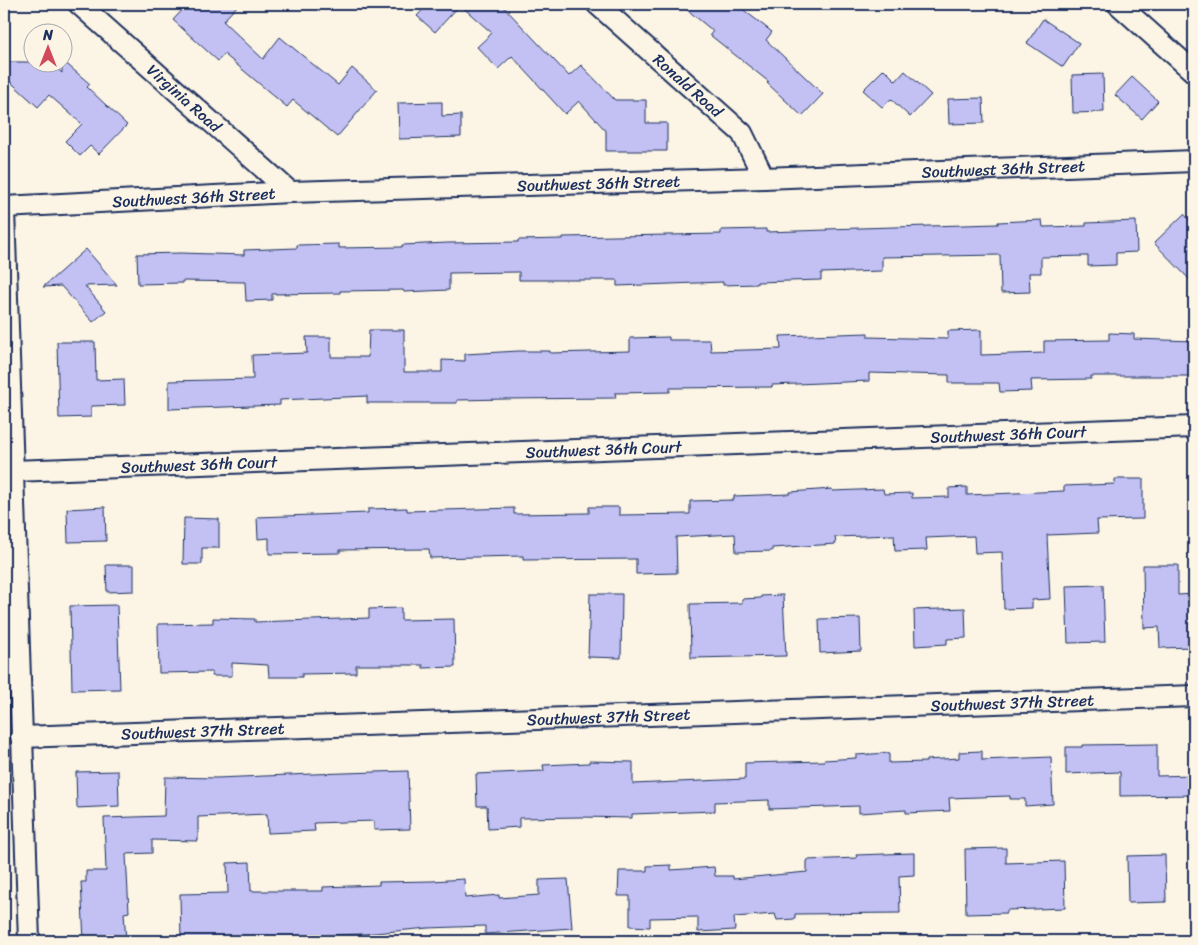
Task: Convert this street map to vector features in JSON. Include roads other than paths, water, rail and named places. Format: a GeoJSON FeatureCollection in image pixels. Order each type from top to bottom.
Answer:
{"type":"FeatureCollection","features":[{"type":"Feature","properties":{"kind":"street","name":"Virginia Road"},"geometry":{"type":"LineString","coordinates":[[79,4],[290,192]]}},
{"type":"Feature","properties":{"kind":"street","name":"Ronald Road"},"geometry":{"type":"LineString","coordinates":[[597,4],[742,133],[764,178]]}},
{"type":"Feature","properties":{"kind":"street"},"geometry":{"type":"LineString","coordinates":[[1118,4],[1194,72]]}},
{"type":"Feature","properties":{"kind":"street","name":"Southwest 36th Street"},"geometry":{"type":"LineString","coordinates":[[4,208],[290,192],[764,178],[1194,161]]}},
{"type":"Feature","properties":{"kind":"street"},"geometry":{"type":"LineString","coordinates":[[4,208],[29,941]]}},
{"type":"Feature","properties":{"kind":"street","name":"Southwest 36th Court"},"geometry":{"type":"LineString","coordinates":[[13,471],[1194,427]]}},
{"type":"Feature","properties":{"kind":"street","name":"Southwest 37th Street"},"geometry":{"type":"LineString","coordinates":[[21,737],[1194,696]]}}]}
